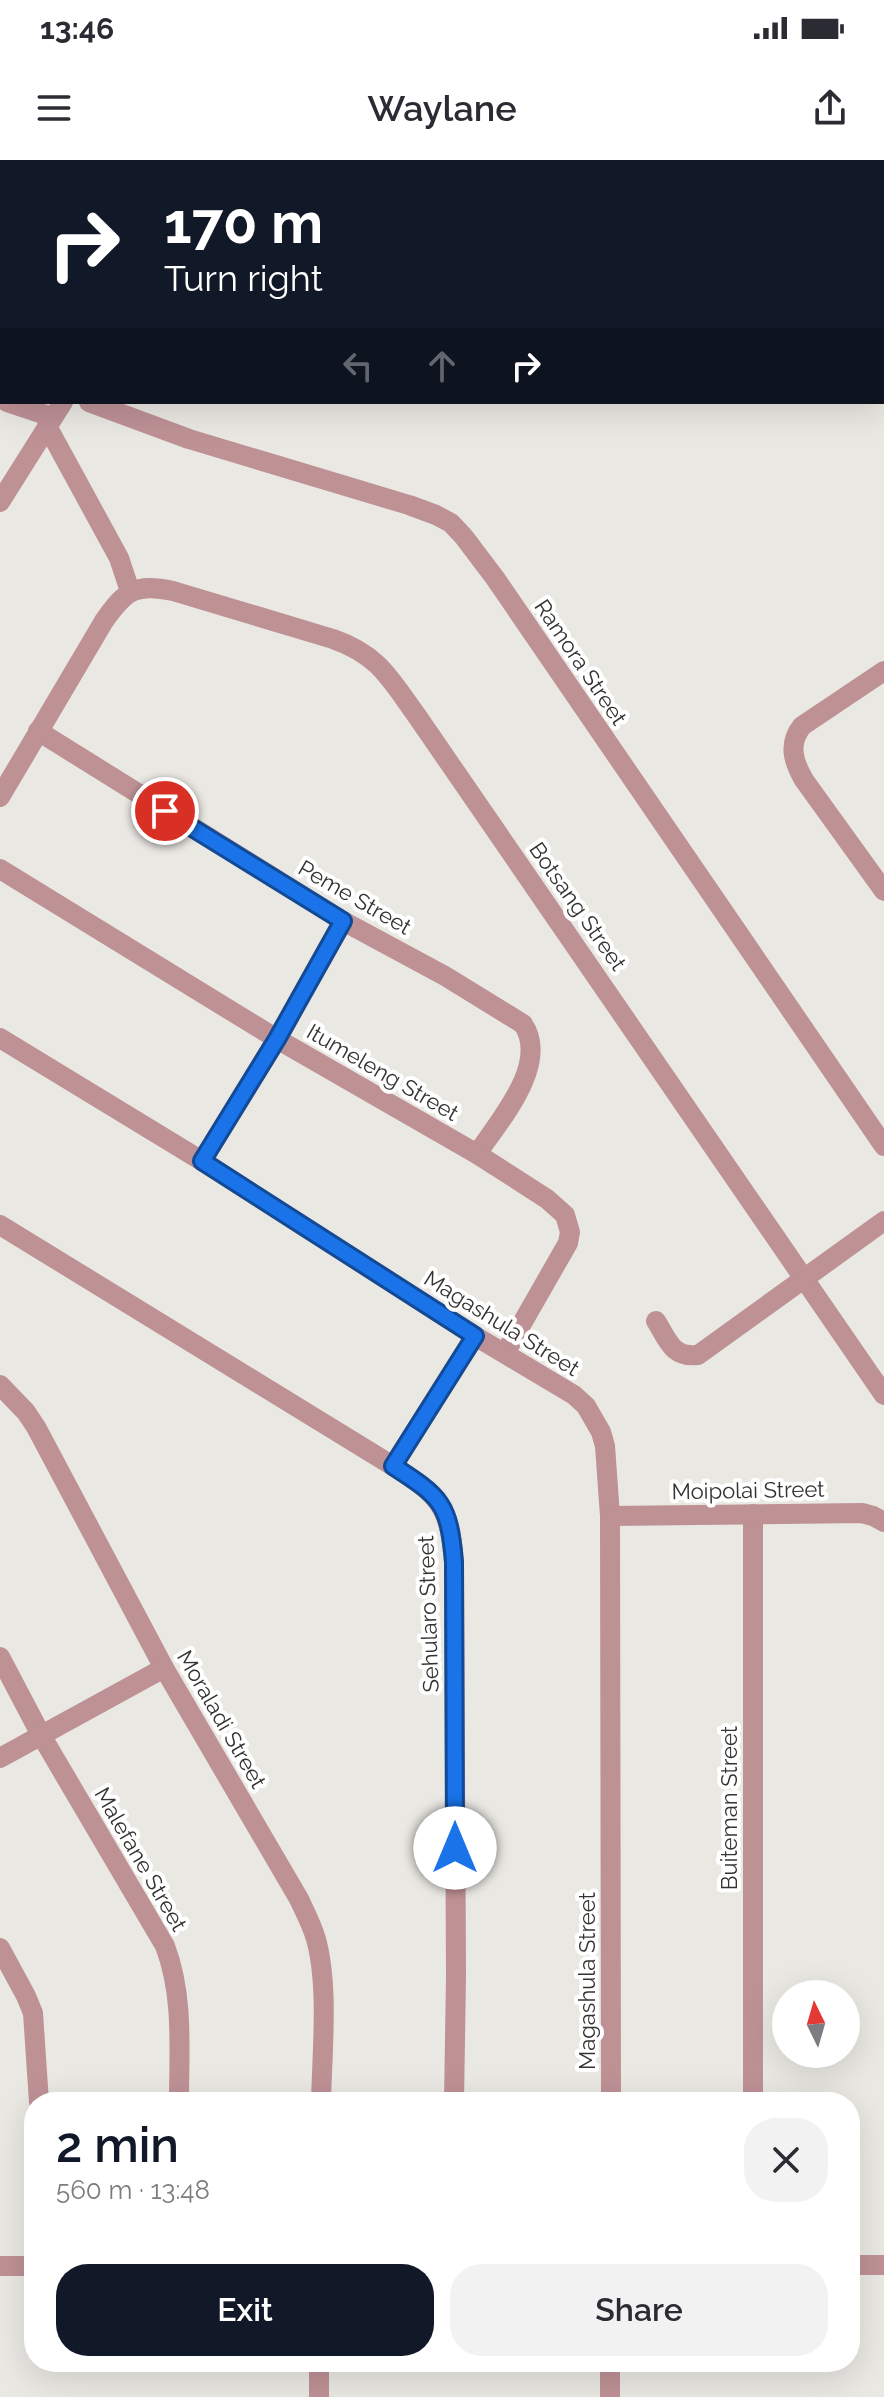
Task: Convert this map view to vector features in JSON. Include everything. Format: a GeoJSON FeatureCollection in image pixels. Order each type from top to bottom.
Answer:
{"type":"FeatureCollection","features":[{"type":"Feature","properties":{"kind":"street"},"geometry":{"type":"LineString","coordinates":[[14,404],[54,415]]}},
{"type":"Feature","properties":{"kind":"street","name":"Ramora Street"},"geometry":{"type":"LineString","coordinates":[[94,404],[189,439],[409,505],[451,523],[495,578],[884,1146]]}},
{"type":"Feature","properties":{"kind":"street"},"geometry":{"type":"LineString","coordinates":[[0,502],[54,415]]}},
{"type":"Feature","properties":{"kind":"street"},"geometry":{"type":"LineString","coordinates":[[0,797],[104,621],[130,591],[119,558],[54,415]]}},
{"type":"Feature","properties":{"kind":"street","name":"Botsang Street"},"geometry":{"type":"LineString","coordinates":[[130,591],[141,587],[173,591],[348,644],[373,659],[417,716],[884,1395]]}},
{"type":"Feature","properties":{"kind":"street"},"geometry":{"type":"LineString","coordinates":[[884,671],[802,726],[792,748],[804,780],[884,891]]}},
{"type":"Feature","properties":{"kind":"street","name":"Peme Street"},"geometry":{"type":"LineString","coordinates":[[38,731],[343,921],[477,994],[523,1024],[528,1032],[532,1055],[528,1071],[477,1154]]}},
{"type":"Feature","properties":{"kind":"street","name":"Itumeleng Street"},"geometry":{"type":"LineString","coordinates":[[0,869],[277,1039],[477,1154],[559,1208],[565,1215],[570,1232],[561,1257],[505,1353]]}},
{"type":"Feature","properties":{"kind":"street"},"geometry":{"type":"LineString","coordinates":[[202,1161],[277,1039],[343,921]]}},
{"type":"Feature","properties":{"kind":"street","name":"Magashula Street"},"geometry":{"type":"LineString","coordinates":[[0,1038],[574,1395],[595,1418],[605,1446],[610,1516],[611,2092]]}},
{"type":"Feature","properties":{"kind":"street"},"geometry":{"type":"LineString","coordinates":[[656,1321],[676,1352],[685,1357],[698,1355],[884,1221]]}},
{"type":"Feature","properties":{"kind":"street","name":"Sehularo Street"},"geometry":{"type":"LineString","coordinates":[[0,1225],[393,1466],[416,1481],[441,1504],[451,1529],[454,1562],[454,2092]]}},
{"type":"Feature","properties":{"kind":"street"},"geometry":{"type":"LineString","coordinates":[[393,1466],[475,1336]]}},
{"type":"Feature","properties":{"kind":"street","name":"Moraladi Street"},"geometry":{"type":"LineString","coordinates":[[0,1385],[36,1427],[164,1668],[299,1899],[313,1932],[320,1964],[323,2006],[321,2092]]}},
{"type":"Feature","properties":{"kind":"street","name":"Moipolai Street"},"geometry":{"type":"LineString","coordinates":[[610,1516],[862,1513],[884,1522]]}},
{"type":"Feature","properties":{"kind":"street","name":"Buiteman Street"},"geometry":{"type":"LineString","coordinates":[[753,1514],[753,2092]]}},
{"type":"Feature","properties":{"kind":"street","name":"Malefane Street"},"geometry":{"type":"LineString","coordinates":[[0,1657],[41,1735],[165,1946],[178,1996],[179,2092]]}},
{"type":"Feature","properties":{"kind":"street"},"geometry":{"type":"LineString","coordinates":[[0,1758],[164,1668]]}},
{"type":"Feature","properties":{"kind":"street"},"geometry":{"type":"LineString","coordinates":[[0,1948],[33,2013],[38,2092]]}},
{"type":"Feature","properties":{"kind":"street"},"geometry":{"type":"LineString","coordinates":[[860,2265],[884,2265]]}},
{"type":"Feature","properties":{"kind":"street"},"geometry":{"type":"LineString","coordinates":[[0,2266],[24,2266]]}},
{"type":"Feature","properties":{"kind":"street"},"geometry":{"type":"LineString","coordinates":[[319,2372],[319,2397]]}},
{"type":"Feature","properties":{"kind":"street"},"geometry":{"type":"LineString","coordinates":[[610,2372],[610,2397]]}},
{"type":"Feature","properties":{"kind":"route"},"geometry":{"type":"LineString","coordinates":[[165,811],[343,921],[277,1039],[202,1161],[475,1336],[393,1466],[431,1493],[441,1504],[451,1529],[454,1562],[455,1848]]}}]}
